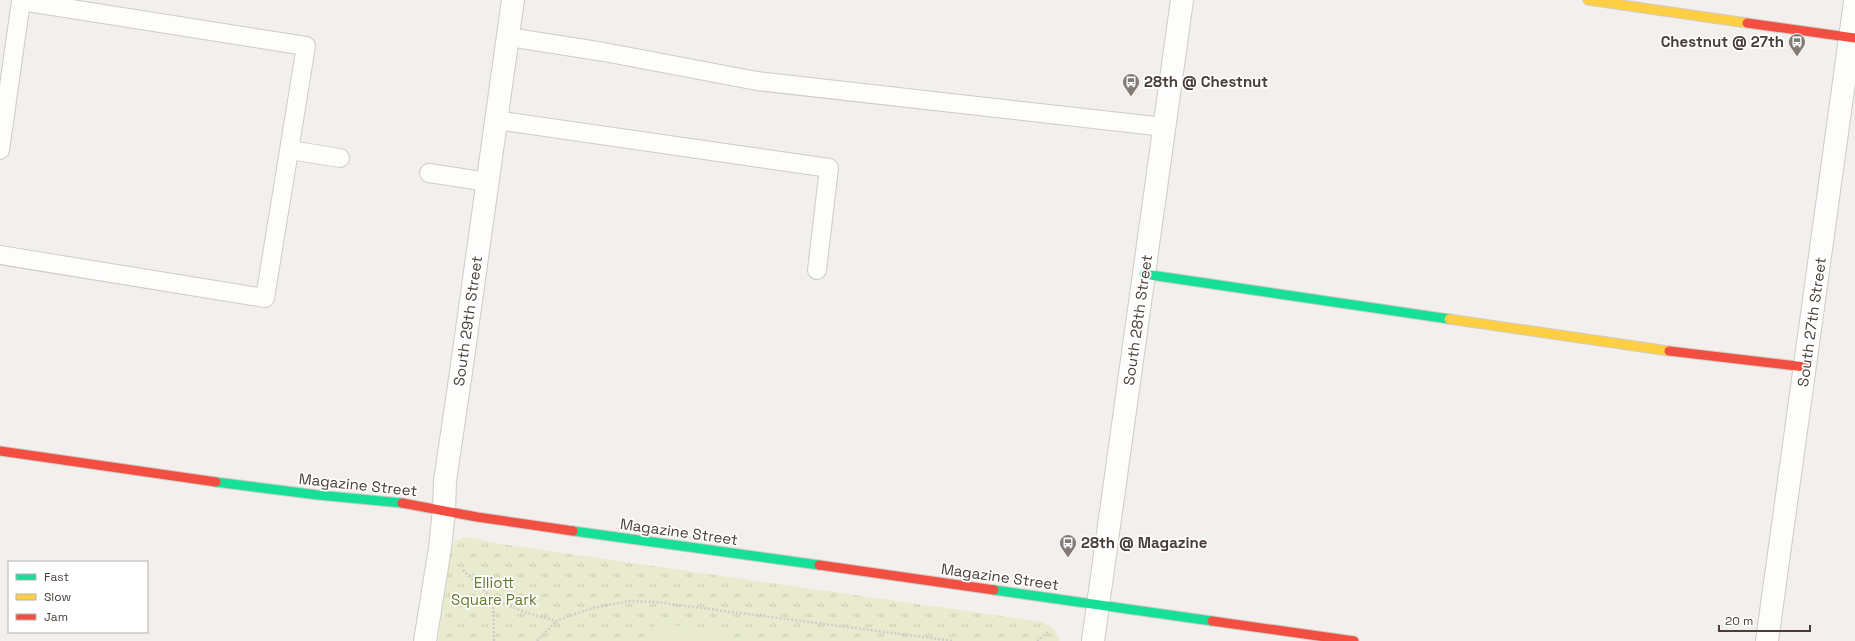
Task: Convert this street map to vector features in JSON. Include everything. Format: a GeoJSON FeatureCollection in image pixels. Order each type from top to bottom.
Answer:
{"type":"FeatureCollection","features":[{"type":"Feature","properties":{"kind":"street","name":"South 29th Street"},"geometry":{"type":"LineString","coordinates":[[425,641],[440,543],[444,510],[445,481],[513,0]]}},
{"type":"Feature","properties":{"kind":"street","name":"South 28th Street"},"geometry":{"type":"LineString","coordinates":[[1093,641],[1182,0]]}},
{"type":"Feature","properties":{"kind":"street"},"geometry":{"type":"LineString","coordinates":[[1588,0],[1853,37]]}},
{"type":"Feature","properties":{"kind":"street","name":"South 27th Street"},"geometry":{"type":"LineString","coordinates":[[1767,641],[1853,37],[1855,2]]}},
{"type":"Feature","properties":{"kind":"street"},"geometry":{"type":"LineString","coordinates":[[1144,274],[1648,348],[1805,367]]}},
{"type":"Feature","properties":{"kind":"street","name":"Magazine Street"},"geometry":{"type":"LineString","coordinates":[[0,451],[164,475],[318,495],[413,504],[477,517],[1354,641]]}},
{"type":"Feature","properties":{"kind":"lane"},"geometry":{"type":"LineString","coordinates":[[0,150],[21,1],[306,46],[265,298],[0,255]]}},
{"type":"Feature","properties":{"kind":"lane"},"geometry":{"type":"LineString","coordinates":[[508,37],[604,52],[757,81],[1164,127]]}},
{"type":"Feature","properties":{"kind":"lane"},"geometry":{"type":"LineString","coordinates":[[496,120],[829,168],[817,270]]}},
{"type":"Feature","properties":{"kind":"lane"},"geometry":{"type":"LineString","coordinates":[[290,150],[340,158]]}},
{"type":"Feature","properties":{"kind":"lane"},"geometry":{"type":"LineString","coordinates":[[429,173],[488,182]]}},
{"type":"Feature","properties":{"kind":"path"},"geometry":{"type":"LineString","coordinates":[[440,543],[471,579],[493,599],[524,612],[556,621]]}},
{"type":"Feature","properties":{"kind":"path"},"geometry":{"type":"LineString","coordinates":[[493,599],[494,641]]}},
{"type":"Feature","properties":{"kind":"path"},"geometry":{"type":"LineString","coordinates":[[537,641],[556,621],[592,608],[630,601],[656,602],[954,641]]}},
{"type":"Feature","properties":{"kind":"path"},"geometry":{"type":"LineString","coordinates":[[1037,641],[1049,631]]}},
{"type":"Feature","properties":{"kind":"green space","name":"Elliott Square Park"},"geometry":{"type":"Polygon","coordinates":[[[465,537],[501,544],[1042,622],[1054,629],[1059,641],[438,641],[449,552],[454,542],[465,537]]]}},
{"type":"Feature","properties":{"kind":"green space"},"geometry":{"type":"Polygon","coordinates":[[[656,621],[747,641],[651,641],[656,621]]]}},
{"type":"Feature","properties":{"kind":"traffic: fast"},"geometry":{"type":"LineString","coordinates":[[1144,274],[1449,319]]}},
{"type":"Feature","properties":{"kind":"traffic: fast"},"geometry":{"type":"LineString","coordinates":[[216,482],[318,495],[402,503]]}},
{"type":"Feature","properties":{"kind":"traffic: fast"},"geometry":{"type":"LineString","coordinates":[[573,531],[819,565]]}},
{"type":"Feature","properties":{"kind":"traffic: fast"},"geometry":{"type":"LineString","coordinates":[[994,590],[1212,621]]}},
{"type":"Feature","properties":{"kind":"traffic: slow"},"geometry":{"type":"LineString","coordinates":[[1588,0],[1747,23]]}},
{"type":"Feature","properties":{"kind":"traffic: slow"},"geometry":{"type":"LineString","coordinates":[[1449,319],[1669,351]]}},
{"type":"Feature","properties":{"kind":"traffic: jam"},"geometry":{"type":"LineString","coordinates":[[1747,23],[1855,38]]}},
{"type":"Feature","properties":{"kind":"traffic: jam"},"geometry":{"type":"LineString","coordinates":[[1669,351],[1805,367]]}},
{"type":"Feature","properties":{"kind":"traffic: jam"},"geometry":{"type":"LineString","coordinates":[[0,451],[216,482]]}},
{"type":"Feature","properties":{"kind":"traffic: jam"},"geometry":{"type":"LineString","coordinates":[[402,503],[477,517],[573,531]]}},
{"type":"Feature","properties":{"kind":"traffic: jam"},"geometry":{"type":"LineString","coordinates":[[819,565],[994,590]]}},
{"type":"Feature","properties":{"kind":"traffic: jam"},"geometry":{"type":"LineString","coordinates":[[1212,621],[1354,641]]}},
{"type":"Feature","properties":{"kind":"place","name":"Chestnut @ 27th"},"geometry":{"type":"Point","coordinates":[1797,57]}},
{"type":"Feature","properties":{"kind":"place","name":"28th @ Chestnut"},"geometry":{"type":"Point","coordinates":[1131,97]}},
{"type":"Feature","properties":{"kind":"place","name":"28th @ Magazine"},"geometry":{"type":"Point","coordinates":[1068,558]}}]}
